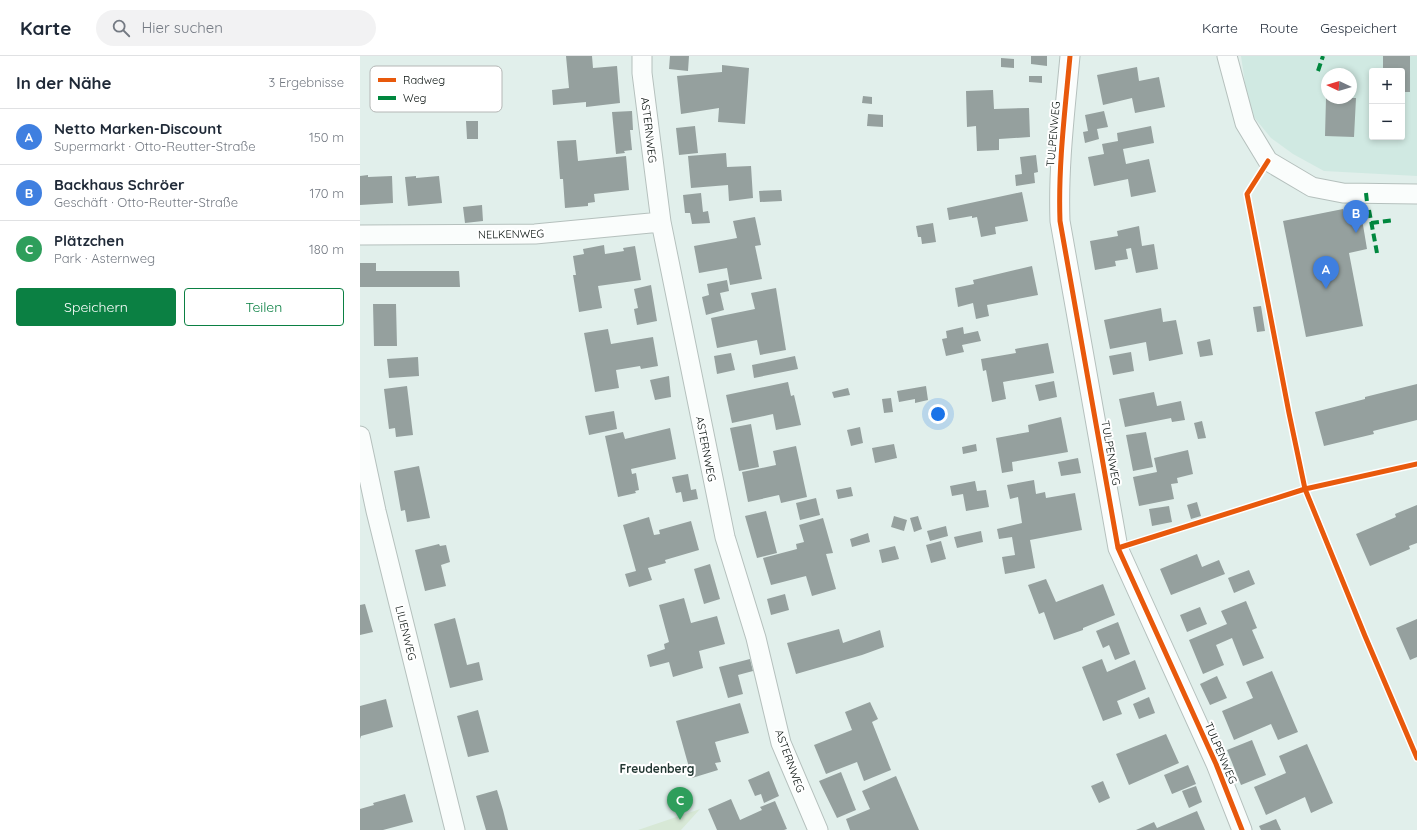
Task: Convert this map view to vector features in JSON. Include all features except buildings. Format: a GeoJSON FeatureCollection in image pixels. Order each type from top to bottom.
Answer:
{"type":"FeatureCollection","features":[{"type":"Feature","properties":{"kind":"street","name":"ASTERNWEG"},"geometry":{"type":"LineString","coordinates":[[642,56],[642,73],[661,222],[725,537],[756,638],[782,743],[818,830]]}},
{"type":"Feature","properties":{"kind":"street","name":"TULPENWEG"},"geometry":{"type":"LineString","coordinates":[[1070,56],[1058,182],[1060,222],[1118,548],[1216,764],[1242,830]]}},
{"type":"Feature","properties":{"kind":"street"},"geometry":{"type":"LineString","coordinates":[[1227,56],[1244,122],[1268,161],[1312,187],[1343,193],[1417,194]]}},
{"type":"Feature","properties":{"kind":"street","name":"NELKENWEG"},"geometry":{"type":"LineString","coordinates":[[360,234],[535,234],[661,222]]}},
{"type":"Feature","properties":{"kind":"street","name":"LILIENWEG"},"geometry":{"type":"LineString","coordinates":[[360,436],[376,511],[455,830]]}},
{"type":"Feature","properties":{"kind":"shaded area"},"geometry":{"type":"Polygon","coordinates":[[[1241,56],[1417,56],[1417,176],[1324,171],[1293,154],[1271,138],[1249,111],[1241,56]]]}},
{"type":"Feature","properties":{"kind":"shaded area"},"geometry":{"type":"Polygon","coordinates":[[[700,809],[681,830],[638,830],[700,809]]]}},
{"type":"Feature","properties":{"kind":"marked path"},"geometry":{"type":"LineString","coordinates":[[1318,71],[1323,56]]}},
{"type":"Feature","properties":{"kind":"marked path"},"geometry":{"type":"LineString","coordinates":[[1366,193],[1367,202]]}},
{"type":"Feature","properties":{"kind":"marked path"},"geometry":{"type":"LineString","coordinates":[[1369,210],[1377,253]]}},
{"type":"Feature","properties":{"kind":"marked path"},"geometry":{"type":"LineString","coordinates":[[1371,223],[1394,220]]}},
{"type":"Feature","properties":{"kind":"cycle path"},"geometry":{"type":"LineString","coordinates":[[1070,56],[1061,159],[1060,221],[1118,548],[1216,764],[1242,830]]}},
{"type":"Feature","properties":{"kind":"cycle path"},"geometry":{"type":"LineString","coordinates":[[1268,161],[1247,194],[1305,489],[1417,758]]}},
{"type":"Feature","properties":{"kind":"cycle path"},"geometry":{"type":"LineString","coordinates":[[1118,548],[1305,489],[1417,464]]}},
{"type":"Feature","properties":{"kind":"place","name":"Backhaus Schröer"},"geometry":{"type":"Point","coordinates":[1356,233]}},
{"type":"Feature","properties":{"kind":"place","name":"Netto Marken-Discount"},"geometry":{"type":"Point","coordinates":[1326,289]}},
{"type":"Feature","properties":{"kind":"place","name":"Plätzchen"},"geometry":{"type":"Point","coordinates":[680,820]}},
{"type":"Feature","properties":{"kind":"district","name":"Freudenberg"},"geometry":{"type":"Point","coordinates":[657,769]}}]}
